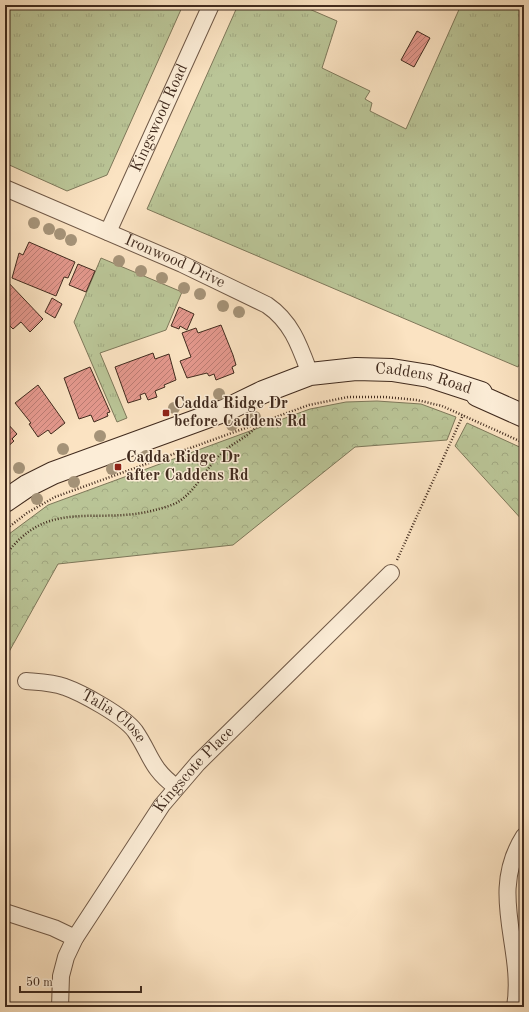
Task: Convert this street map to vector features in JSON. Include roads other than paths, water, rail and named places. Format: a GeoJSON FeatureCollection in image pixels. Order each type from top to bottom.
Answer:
{"type":"FeatureCollection","features":[{"type":"Feature","properties":{"kind":"street","name":"Kingswood Road"},"geometry":{"type":"LineString","coordinates":[[108,232],[211,5]]}},
{"type":"Feature","properties":{"kind":"street","name":"Ironwood Drive"},"geometry":{"type":"LineString","coordinates":[[5,188],[245,293],[276,311],[288,324],[296,337],[310,374]]}},
{"type":"Feature","properties":{"kind":"street","name":"Caddens Road"},"geometry":{"type":"LineString","coordinates":[[310,374],[356,369],[386,369],[419,373],[481,393],[477,394],[524,416]]}},
{"type":"Feature","properties":{"kind":"street"},"geometry":{"type":"LineString","coordinates":[[5,501],[27,486],[53,473],[226,410],[264,392],[310,374]]}},
{"type":"Feature","properties":{"kind":"street","name":"Kingscote Place"},"geometry":{"type":"LineString","coordinates":[[60,1007],[61,976],[68,953],[75,938],[176,787],[391,573]]}},
{"type":"Feature","properties":{"kind":"street","name":"Talia Close"},"geometry":{"type":"LineString","coordinates":[[26,681],[43,682],[65,687],[120,717],[136,733],[157,770],[176,787]]}},
{"type":"Feature","properties":{"kind":"street"},"geometry":{"type":"LineString","coordinates":[[515,1007],[516,980],[507,898],[512,864],[524,836]]}},
{"type":"Feature","properties":{"kind":"street"},"geometry":{"type":"LineString","coordinates":[[5,912],[54,928],[75,938]]}},
{"type":"Feature","properties":{"kind":"place","name":"Cadda Ridge Dr before Caddens Rd"},"geometry":{"type":"Point","coordinates":[166,413]}},
{"type":"Feature","properties":{"kind":"place","name":"Cadda Ridge Dr after Caddens Rd"},"geometry":{"type":"Point","coordinates":[118,467]}}]}
